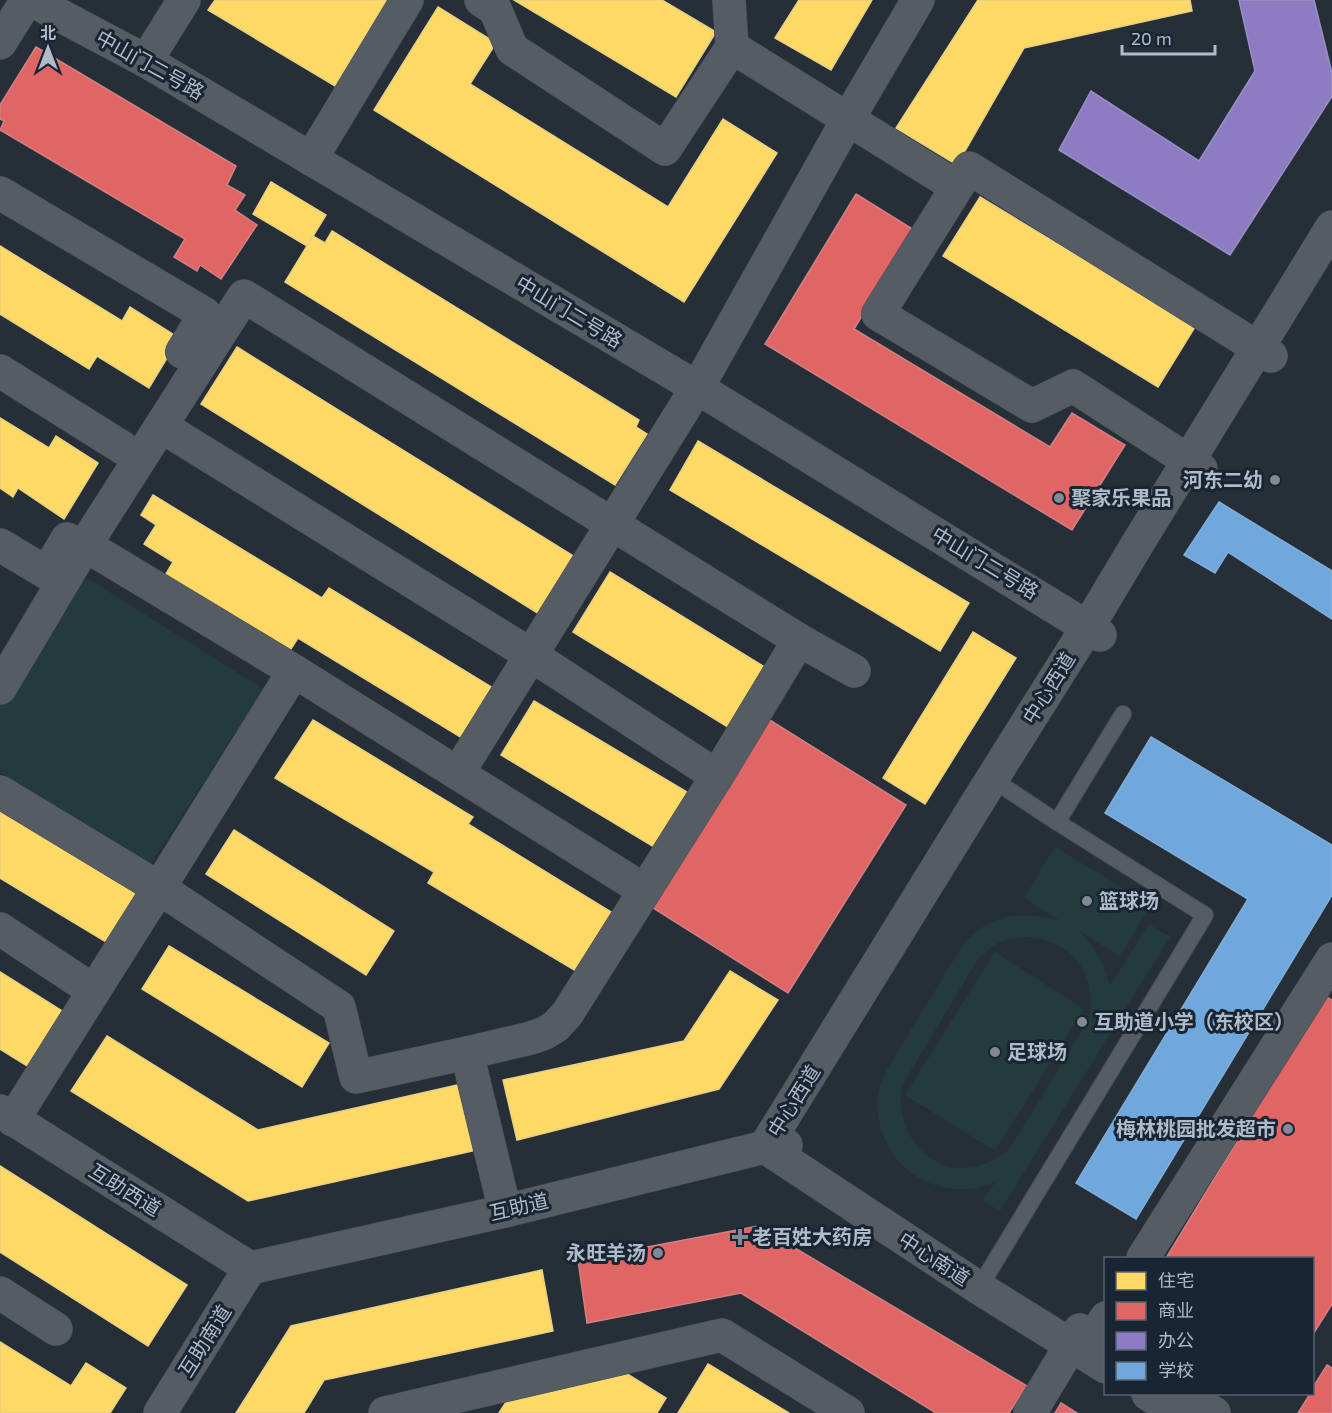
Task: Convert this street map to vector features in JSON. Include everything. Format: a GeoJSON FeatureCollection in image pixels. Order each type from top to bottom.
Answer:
{"type":"FeatureCollection","features":[{"type":"Feature","properties":{"kind":"street"},"geometry":{"type":"LineString","coordinates":[[0,43],[29,0]]}},
{"type":"Feature","properties":{"kind":"street","name":"中山门二号路"},"geometry":{"type":"LineString","coordinates":[[29,0],[150,55]]}},
{"type":"Feature","properties":{"kind":"street","name":"中山门二号路"},"geometry":{"type":"LineString","coordinates":[[60,0],[315,153],[457,226],[700,382],[1098,625]]}},
{"type":"Feature","properties":{"kind":"street"},"geometry":{"type":"LineString","coordinates":[[150,55],[184,0]]}},
{"type":"Feature","properties":{"kind":"street"},"geometry":{"type":"LineString","coordinates":[[315,153],[407,0]]}},
{"type":"Feature","properties":{"kind":"street"},"geometry":{"type":"LineString","coordinates":[[481,0],[495,9],[512,50],[665,148],[732,47],[729,0]]}},
{"type":"Feature","properties":{"kind":"street"},"geometry":{"type":"LineString","coordinates":[[458,773],[700,382],[848,119],[918,0]]}},
{"type":"Feature","properties":{"kind":"street"},"geometry":{"type":"LineString","coordinates":[[732,47],[957,187]]}},
{"type":"Feature","properties":{"kind":"street"},"geometry":{"type":"LineString","coordinates":[[1195,465],[1073,386],[1032,405],[878,314],[969,168],[1264,352]]}},
{"type":"Feature","properties":{"kind":"street"},"geometry":{"type":"LineString","coordinates":[[0,193],[205,314],[47,573],[0,545]]}},
{"type":"Feature","properties":{"kind":"street","name":"中心西道"},"geometry":{"type":"LineString","coordinates":[[777,1146],[1264,352],[1332,227]]}},
{"type":"Feature","properties":{"kind":"street","name":"中心西道"},"geometry":{"type":"LineString","coordinates":[[1264,352],[1332,257]]}},
{"type":"Feature","properties":{"kind":"street"},"geometry":{"type":"LineString","coordinates":[[0,688],[85,545],[244,296],[799,640],[854,671]]}},
{"type":"Feature","properties":{"kind":"street"},"geometry":{"type":"LineString","coordinates":[[0,371],[123,448]]}},
{"type":"Feature","properties":{"kind":"street"},"geometry":{"type":"LineString","coordinates":[[161,426],[531,655],[717,776]]}},
{"type":"Feature","properties":{"kind":"street"},"geometry":{"type":"LineString","coordinates":[[85,545],[294,671],[644,890]]}},
{"type":"Feature","properties":{"kind":"street"},"geometry":{"type":"LineString","coordinates":[[0,792],[159,888],[339,1007],[356,1077],[531,1038],[545,1034],[556,1026],[567,1014],[717,776],[799,640]]}},
{"type":"Feature","properties":{"kind":"street"},"geometry":{"type":"LineString","coordinates":[[7,1115],[94,991],[294,671]]}},
{"type":"Feature","properties":{"kind":"street"},"geometry":{"type":"LineString","coordinates":[[0,930],[94,991]]}},
{"type":"Feature","properties":{"kind":"street"},"geometry":{"type":"LineString","coordinates":[[1144,1257],[1332,958]]}},
{"type":"Feature","properties":{"kind":"street"},"geometry":{"type":"LineString","coordinates":[[466,1053],[505,1211]]}},
{"type":"Feature","properties":{"kind":"street","name":"互助西道"},"geometry":{"type":"LineString","coordinates":[[7,1115],[250,1268]]}},
{"type":"Feature","properties":{"kind":"street","name":"互助道"},"geometry":{"type":"LineString","coordinates":[[250,1268],[505,1211],[777,1146]]}},
{"type":"Feature","properties":{"kind":"street","name":"中心南道"},"geometry":{"type":"LineString","coordinates":[[777,1146],[984,1281],[1092,1343]]}},
{"type":"Feature","properties":{"kind":"street","name":"互助南道"},"geometry":{"type":"LineString","coordinates":[[160,1413],[250,1268]]}},
{"type":"Feature","properties":{"kind":"street"},"geometry":{"type":"LineString","coordinates":[[0,1293],[56,1329]]}},
{"type":"Feature","properties":{"kind":"street"},"geometry":{"type":"LineString","coordinates":[[385,1413],[722,1335],[848,1413]]}},
{"type":"Feature","properties":{"kind":"street"},"geometry":{"type":"LineString","coordinates":[[1030,1413],[1092,1343]]}},
{"type":"Feature","properties":{"kind":"street"},"geometry":{"type":"LineString","coordinates":[[1150,1395],[1179,1413]]}},
{"type":"Feature","properties":{"kind":"street"},"geometry":{"type":"LineString","coordinates":[[1184,1395],[1214,1413]]}},
{"type":"Feature","properties":{"kind":"lane"},"geometry":{"type":"LineString","coordinates":[[1057,822],[1123,714]]}},
{"type":"Feature","properties":{"kind":"lane"},"geometry":{"type":"LineString","coordinates":[[984,1281],[1205,915],[999,784]]}},
{"type":"Feature","properties":{"kind":"green space"},"geometry":{"type":"Polygon","coordinates":[[[81,574],[263,689],[150,866],[0,772],[0,700],[81,574]]]}},
{"type":"Feature","properties":{"kind":"green space"},"geometry":{"type":"Polygon","coordinates":[[[1055,847],[1151,905],[1120,956],[1079,931],[1099,956],[1110,986],[1149,924],[1170,937],[1000,1211],[983,1201],[995,1182],[977,1188],[945,1188],[917,1177],[905,1168],[886,1143],[879,1120],[877,1099],[885,1073],[962,946],[973,935],[994,921],[1006,917],[1031,916],[1059,920],[1024,898],[1055,847]],[[1027,937],[1000,942],[978,959],[903,1084],[902,1114],[906,1129],[924,1153],[936,1162],[950,1167],[966,1168],[988,1163],[1008,1151],[1088,1021],[1091,1010],[1090,987],[1081,966],[1074,957],[1055,944],[1027,937]]]}},
{"type":"Feature","properties":{"kind":"green space","name":"足球场"},"geometry":{"type":"Polygon","coordinates":[[[995,952],[1084,1009],[995,1151],[905,1095],[995,952]]]}},
{"type":"Feature","properties":{"kind":"building: 住宅"},"geometry":{"type":"Polygon","coordinates":[[[215,0],[387,0],[335,86],[208,10],[215,0]]]}},
{"type":"Feature","properties":{"kind":"building: 住宅"},"geometry":{"type":"Polygon","coordinates":[[[514,0],[662,0],[716,32],[676,97],[514,0]]]}},
{"type":"Feature","properties":{"kind":"building: 住宅"},"geometry":{"type":"Polygon","coordinates":[[[799,0],[872,0],[831,70],[775,38],[799,0]]]}},
{"type":"Feature","properties":{"kind":"building: 住宅"},"geometry":{"type":"Polygon","coordinates":[[[978,0],[1190,0],[1192,11],[1024,48],[957,165],[896,128],[978,0]]]}},
{"type":"Feature","properties":{"kind":"building: 住宅"},"geometry":{"type":"Polygon","coordinates":[[[438,7],[496,43],[470,84],[668,207],[723,119],[777,153],[684,302],[374,110],[438,7]]]}},
{"type":"Feature","properties":{"kind":"building: 住宅"},"geometry":{"type":"Polygon","coordinates":[[[271,182],[326,215],[307,246],[253,214],[271,182]]]}},
{"type":"Feature","properties":{"kind":"building: 住宅"},"geometry":{"type":"Polygon","coordinates":[[[980,197],[1195,327],[1158,387],[943,256],[980,197]]]}},
{"type":"Feature","properties":{"kind":"building: 住宅"},"geometry":{"type":"Polygon","coordinates":[[[332,231],[639,420],[636,427],[647,434],[615,485],[285,282],[313,236],[325,243],[332,231]]]}},
{"type":"Feature","properties":{"kind":"building: 住宅"},"geometry":{"type":"Polygon","coordinates":[[[0,246],[122,321],[130,307],[179,338],[149,388],[97,356],[89,369],[0,314],[0,246]]]}},
{"type":"Feature","properties":{"kind":"building: 住宅"},"geometry":{"type":"Polygon","coordinates":[[[237,347],[575,557],[539,614],[201,404],[237,347]]]}},
{"type":"Feature","properties":{"kind":"building: 住宅"},"geometry":{"type":"Polygon","coordinates":[[[0,418],[49,448],[56,436],[98,463],[64,519],[18,488],[13,497],[0,488],[0,418]]]}},
{"type":"Feature","properties":{"kind":"building: 住宅"},"geometry":{"type":"Polygon","coordinates":[[[698,441],[969,603],[940,651],[670,490],[698,441]]]}},
{"type":"Feature","properties":{"kind":"building: 住宅"},"geometry":{"type":"Polygon","coordinates":[[[153,495],[322,598],[329,588],[493,688],[462,738],[298,638],[287,655],[163,579],[173,562],[144,544],[156,525],[141,515],[153,495]]]}},
{"type":"Feature","properties":{"kind":"building: 住宅"},"geometry":{"type":"Polygon","coordinates":[[[610,572],[768,669],[731,729],[573,632],[610,572]]]}},
{"type":"Feature","properties":{"kind":"building: 住宅"},"geometry":{"type":"Polygon","coordinates":[[[973,632],[1016,658],[925,804],[883,778],[973,632]]]}},
{"type":"Feature","properties":{"kind":"building: 住宅"},"geometry":{"type":"Polygon","coordinates":[[[534,701],[692,795],[659,850],[501,755],[534,701]]]}},
{"type":"Feature","properties":{"kind":"building: 住宅"},"geometry":{"type":"Polygon","coordinates":[[[313,720],[473,817],[468,824],[616,915],[581,974],[428,883],[434,872],[275,778],[313,720]]]}},
{"type":"Feature","properties":{"kind":"building: 住宅"},"geometry":{"type":"Polygon","coordinates":[[[0,808],[141,893],[111,945],[0,878],[0,808]]]}},
{"type":"Feature","properties":{"kind":"building: 住宅"},"geometry":{"type":"Polygon","coordinates":[[[234,830],[394,931],[366,975],[206,874],[234,830]]]}},
{"type":"Feature","properties":{"kind":"building: 住宅"},"geometry":{"type":"Polygon","coordinates":[[[169,946],[329,1043],[302,1087],[142,989],[169,946]]]}},
{"type":"Feature","properties":{"kind":"building: 住宅"},"geometry":{"type":"Polygon","coordinates":[[[730,971],[778,1000],[719,1089],[517,1140],[503,1080],[684,1041],[730,971]]]}},
{"type":"Feature","properties":{"kind":"building: 住宅"},"geometry":{"type":"Polygon","coordinates":[[[0,972],[67,1014],[32,1069],[0,1049],[0,972]]]}},
{"type":"Feature","properties":{"kind":"building: 住宅"},"geometry":{"type":"Polygon","coordinates":[[[107,1036],[258,1130],[462,1084],[477,1150],[248,1201],[71,1091],[107,1036]]]}},
{"type":"Feature","properties":{"kind":"building: 住宅"},"geometry":{"type":"Polygon","coordinates":[[[0,1166],[187,1285],[148,1346],[0,1252],[0,1166]]]}},
{"type":"Feature","properties":{"kind":"building: 住宅"},"geometry":{"type":"Polygon","coordinates":[[[542,1270],[553,1331],[324,1380],[304,1413],[236,1413],[291,1326],[542,1270]]]}},
{"type":"Feature","properties":{"kind":"building: 住宅"},"geometry":{"type":"Polygon","coordinates":[[[0,1342],[71,1386],[86,1363],[126,1388],[110,1413],[0,1413],[0,1342]]]}},
{"type":"Feature","properties":{"kind":"building: 住宅"},"geometry":{"type":"Polygon","coordinates":[[[708,1364],[789,1413],[678,1413],[708,1364]]]}},
{"type":"Feature","properties":{"kind":"building: 住宅"},"geometry":{"type":"Polygon","coordinates":[[[624,1372],[666,1398],[657,1413],[499,1413],[508,1399],[624,1372]]]}},
{"type":"Feature","properties":{"kind":"building: 商业"},"geometry":{"type":"Polygon","coordinates":[[[36,47],[236,166],[227,185],[245,195],[235,210],[257,225],[221,279],[200,265],[197,271],[174,257],[185,239],[0,130],[4,121],[0,119],[0,105],[36,47]]]}},
{"type":"Feature","properties":{"kind":"building: 商业"},"geometry":{"type":"Polygon","coordinates":[[[856,194],[914,230],[854,329],[1050,447],[1072,413],[1125,445],[1072,530],[765,344],[856,194]]]}},
{"type":"Feature","properties":{"kind":"building: 商业"},"geometry":{"type":"Polygon","coordinates":[[[768,719],[906,805],[788,993],[650,906],[768,719]]]}},
{"type":"Feature","properties":{"kind":"building: 商业","name":"梅林桃园批发超市"},"geometry":{"type":"Polygon","coordinates":[[[1325,996],[1332,1000],[1332,1304],[1314,1333],[1314,1257],[1167,1257],[1325,996]]]}},
{"type":"Feature","properties":{"kind":"building: 商业"},"geometry":{"type":"Polygon","coordinates":[[[758,1226],[1027,1386],[1009,1413],[936,1413],[741,1293],[587,1323],[578,1260],[758,1226]]]}},
{"type":"Feature","properties":{"kind":"building: 商业"},"geometry":{"type":"Polygon","coordinates":[[[1327,1365],[1332,1368],[1332,1413],[1298,1413],[1309,1395],[1314,1395],[1314,1386],[1327,1365]]]}},
{"type":"Feature","properties":{"kind":"building: 商业"},"geometry":{"type":"Polygon","coordinates":[[[1061,1403],[1077,1413],[1055,1413],[1061,1403]]]}},
{"type":"Feature","properties":{"kind":"building: 办公"},"geometry":{"type":"Polygon","coordinates":[[[1239,0],[1314,0],[1332,73],[1332,96],[1230,255],[1059,150],[1091,91],[1199,161],[1255,71],[1239,0]]]}},
{"type":"Feature","properties":{"kind":"building: 学校"},"geometry":{"type":"Polygon","coordinates":[[[1219,502],[1332,571],[1332,619],[1228,552],[1215,573],[1184,555],[1219,502]]]}},
{"type":"Feature","properties":{"kind":"building: 学校"},"geometry":{"type":"Polygon","coordinates":[[[1151,737],[1332,845],[1332,895],[1136,1219],[1076,1183],[1248,899],[1105,813],[1151,737]]]}},
{"type":"Feature","properties":{"kind":"place","name":"河东二幼"},"geometry":{"type":"Point","coordinates":[1275,480]}},
{"type":"Feature","properties":{"kind":"place","name":"聚家乐果品"},"geometry":{"type":"Point","coordinates":[1059,498]}},
{"type":"Feature","properties":{"kind":"place","name":"篮球场"},"geometry":{"type":"Point","coordinates":[1087,901]}},
{"type":"Feature","properties":{"kind":"place","name":"互助道小学（东校区）"},"geometry":{"type":"Point","coordinates":[1082,1022]}},
{"type":"Feature","properties":{"kind":"place","name":"足球场"},"geometry":{"type":"Point","coordinates":[995,1052]}},
{"type":"Feature","properties":{"kind":"place","name":"梅林桃园批发超市"},"geometry":{"type":"Point","coordinates":[1288,1129]}},
{"type":"Feature","properties":{"kind":"place","name":"老百姓大药房"},"geometry":{"type":"Point","coordinates":[740,1237]}},
{"type":"Feature","properties":{"kind":"place","name":"永旺羊汤"},"geometry":{"type":"Point","coordinates":[658,1253]}}]}
